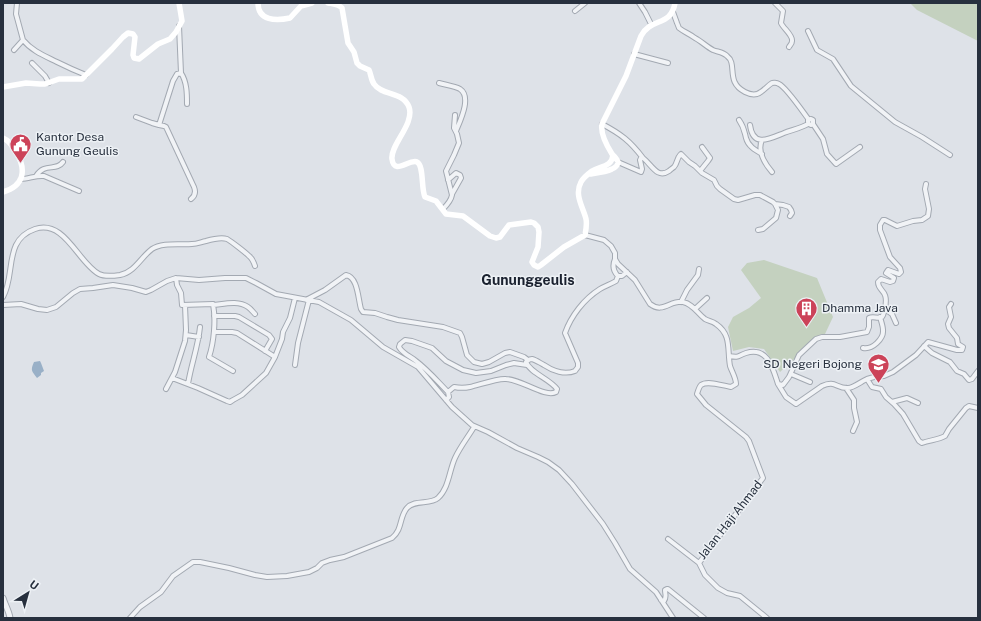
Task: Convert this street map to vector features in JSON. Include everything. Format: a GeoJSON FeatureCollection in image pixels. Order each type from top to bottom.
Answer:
{"type":"FeatureCollection","features":[{"type":"Feature","properties":{"kind":"main road"},"geometry":{"type":"LineString","coordinates":[[3,87],[26,83],[49,83],[61,79],[81,79],[126,34],[130,33],[135,37],[134,58],[137,59],[142,57],[158,44],[170,39],[176,32],[182,19],[179,3]]}},
{"type":"Feature","properties":{"kind":"main road"},"geometry":{"type":"LineString","coordinates":[[258,3],[258,10],[263,15],[278,19],[290,18],[300,7],[312,3]]}},
{"type":"Feature","properties":{"kind":"main road"},"geometry":{"type":"LineString","coordinates":[[328,3],[336,4],[342,8],[348,43],[354,52],[357,64],[369,70],[373,83],[376,87],[403,98],[408,105],[410,112],[409,120],[392,152],[393,162],[400,166],[410,161],[418,162],[425,197],[436,201],[447,214],[463,216],[493,238],[500,237],[509,225],[533,222],[538,227],[539,232],[538,247],[532,262],[536,266],[541,265],[564,247],[585,235],[586,219],[578,194],[581,182],[592,171],[610,163],[613,155]]}},
{"type":"Feature","properties":{"kind":"main road"},"geometry":{"type":"LineString","coordinates":[[588,174],[612,170],[617,166],[618,162],[603,137],[602,124],[626,76],[645,28],[651,24],[665,20],[670,16],[673,12],[675,3]]}},
{"type":"Feature","properties":{"kind":"main road"},"geometry":{"type":"LineString","coordinates":[[3,138],[12,145],[21,162],[22,171],[21,179],[14,188],[3,192]]}},
{"type":"Feature","properties":{"kind":"street"},"geometry":{"type":"LineString","coordinates":[[17,3],[16,14],[23,40],[38,53],[86,75]]}},
{"type":"Feature","properties":{"kind":"street"},"geometry":{"type":"LineString","coordinates":[[575,11],[585,3]]}},
{"type":"Feature","properties":{"kind":"street"},"geometry":{"type":"LineString","coordinates":[[639,3],[651,24]]}},
{"type":"Feature","properties":{"kind":"street"},"geometry":{"type":"LineString","coordinates":[[775,3],[783,11],[781,24],[792,39],[789,48]]}},
{"type":"Feature","properties":{"kind":"street"},"geometry":{"type":"LineString","coordinates":[[673,12],[679,28],[708,47],[724,53],[730,58],[735,84],[738,87],[747,93],[756,95],[772,83],[779,84],[788,92],[823,139],[827,154],[836,164],[860,147]]}},
{"type":"Feature","properties":{"kind":"street"},"geometry":{"type":"LineString","coordinates":[[179,26],[181,73],[187,91],[187,104]]}},
{"type":"Feature","properties":{"kind":"street"},"geometry":{"type":"LineString","coordinates":[[808,31],[817,50],[833,59],[851,86],[895,122],[950,155]]}},
{"type":"Feature","properties":{"kind":"street"},"geometry":{"type":"LineString","coordinates":[[14,50],[23,40]]}},
{"type":"Feature","properties":{"kind":"street"},"geometry":{"type":"LineString","coordinates":[[634,54],[668,63]]}},
{"type":"Feature","properties":{"kind":"street"},"geometry":{"type":"LineString","coordinates":[[32,63],[45,76],[49,83]]}},
{"type":"Feature","properties":{"kind":"street"},"geometry":{"type":"LineString","coordinates":[[158,125],[173,81],[177,74],[181,73]]}},
{"type":"Feature","properties":{"kind":"street"},"geometry":{"type":"LineString","coordinates":[[439,83],[462,90],[465,94],[466,100],[464,108],[456,130]]}},
{"type":"Feature","properties":{"kind":"street"},"geometry":{"type":"LineString","coordinates":[[452,195],[446,169],[459,143],[456,130],[454,128],[455,115]]}},
{"type":"Feature","properties":{"kind":"street"},"geometry":{"type":"LineString","coordinates":[[136,117],[166,127],[196,191],[191,199]]}},
{"type":"Feature","properties":{"kind":"street"},"geometry":{"type":"LineString","coordinates":[[739,120],[745,130],[747,142],[751,147],[762,154]]}},
{"type":"Feature","properties":{"kind":"street"},"geometry":{"type":"LineString","coordinates":[[750,125],[753,135],[757,139],[762,140],[810,122]]}},
{"type":"Feature","properties":{"kind":"street"},"geometry":{"type":"LineString","coordinates":[[602,124],[627,139],[656,171],[662,174],[675,167],[678,157],[681,154],[700,171],[714,180],[720,189],[734,199],[738,200],[759,195],[775,204],[789,207],[792,211],[790,216]]}},
{"type":"Feature","properties":{"kind":"street"},"geometry":{"type":"LineString","coordinates":[[762,140],[760,143],[765,164],[772,172]]}},
{"type":"Feature","properties":{"kind":"street"},"geometry":{"type":"LineString","coordinates":[[700,171],[710,158],[702,146]]}},
{"type":"Feature","properties":{"kind":"street"},"geometry":{"type":"LineString","coordinates":[[618,162],[641,172],[640,160],[641,158],[644,158]]}},
{"type":"Feature","properties":{"kind":"street"},"geometry":{"type":"LineString","coordinates":[[36,176],[39,171],[46,167],[58,166],[63,162]]}},
{"type":"Feature","properties":{"kind":"street"},"geometry":{"type":"LineString","coordinates":[[443,210],[451,200],[461,178],[460,175],[456,173],[448,180]]}},
{"type":"Feature","properties":{"kind":"street"},"geometry":{"type":"LineString","coordinates":[[21,179],[44,176],[79,191]]}},
{"type":"Feature","properties":{"kind":"street"},"geometry":{"type":"LineString","coordinates":[[778,384],[783,385],[787,381],[798,355],[816,339],[822,337],[840,337],[865,333],[869,328],[870,317],[880,317],[883,315],[886,298],[885,293],[878,285],[878,282],[881,279],[890,282],[893,281],[894,278],[886,273],[888,270],[899,274],[901,271],[890,257],[880,230],[880,225],[883,220],[897,226],[926,218],[929,213],[929,209],[925,189],[926,184]]}},
{"type":"Feature","properties":{"kind":"street"},"geometry":{"type":"LineString","coordinates":[[758,230],[763,229],[776,218],[778,210],[775,204]]}},
{"type":"Feature","properties":{"kind":"street"},"geometry":{"type":"LineString","coordinates":[[3,297],[9,282],[12,255],[17,244],[28,232],[37,228],[51,229],[64,237],[90,267],[99,274],[105,276],[115,276],[126,273],[133,269],[150,250],[158,246],[192,244],[220,238],[227,239],[249,255],[255,266]]}},
{"type":"Feature","properties":{"kind":"street"},"geometry":{"type":"LineString","coordinates":[[585,235],[598,238],[608,243],[613,249],[615,259],[618,264],[635,280],[650,304],[654,306],[661,308],[681,302],[687,290],[698,275],[699,269]]}},
{"type":"Feature","properties":{"kind":"street"},"geometry":{"type":"LineString","coordinates":[[615,259],[613,269],[618,276]]}},
{"type":"Feature","properties":{"kind":"street"},"geometry":{"type":"LineString","coordinates":[[618,276],[622,276],[628,272]]}},
{"type":"Feature","properties":{"kind":"street"},"geometry":{"type":"LineString","coordinates":[[295,365],[307,300],[348,275],[355,282],[362,311],[375,313],[398,320],[443,326],[460,333],[467,355],[474,362],[482,364],[510,352],[528,360],[534,359],[546,367],[560,372],[570,373],[575,371],[578,367],[578,362],[565,333],[567,326],[586,300],[600,289],[616,281],[618,276]]}},
{"type":"Feature","properties":{"kind":"street"},"geometry":{"type":"LineString","coordinates":[[176,278],[177,285],[181,293],[181,304],[213,305],[234,303],[248,308],[255,314]]}},
{"type":"Feature","properties":{"kind":"street"},"geometry":{"type":"LineString","coordinates":[[3,305],[21,304],[47,310],[56,307],[80,289],[113,285],[146,292],[176,278],[199,280],[246,278],[273,293],[319,302],[351,320],[374,341],[420,369],[446,400],[474,427],[488,432],[517,448],[548,462],[559,470],[572,484],[603,524],[630,569],[653,589],[673,618]]}},
{"type":"Feature","properties":{"kind":"street"},"geometry":{"type":"LineString","coordinates":[[172,378],[226,401],[231,401],[242,394],[264,376],[275,357],[283,332],[290,318],[295,298]]}},
{"type":"Feature","properties":{"kind":"street"},"geometry":{"type":"LineString","coordinates":[[695,308],[707,298]]}},
{"type":"Feature","properties":{"kind":"street","name":"Jalan Haji Ahmad"},"geometry":{"type":"LineString","coordinates":[[668,539],[699,563],[763,478],[749,441],[706,405],[697,394],[700,386],[703,384],[709,383],[731,387],[735,385],[736,382],[731,370],[728,341],[725,333],[716,324],[704,318],[695,308],[681,302]]}},
{"type":"Feature","properties":{"kind":"street"},"geometry":{"type":"LineString","coordinates":[[729,356],[739,357],[748,352],[762,353],[772,364],[778,384],[786,397],[796,404],[827,384],[834,384],[849,388],[867,379],[884,376],[916,356],[927,342],[961,350],[962,346],[958,344],[957,338],[949,328],[948,324],[951,317],[949,307],[951,304]]}},
{"type":"Feature","properties":{"kind":"street"},"geometry":{"type":"LineString","coordinates":[[166,389],[175,372],[186,336],[185,305]]}},
{"type":"Feature","properties":{"kind":"street"},"geometry":{"type":"LineString","coordinates":[[213,305],[214,332],[209,357],[233,371]]}},
{"type":"Feature","properties":{"kind":"street"},"geometry":{"type":"LineString","coordinates":[[885,309],[892,314],[896,323]]}},
{"type":"Feature","properties":{"kind":"street"},"geometry":{"type":"LineString","coordinates":[[214,316],[239,317],[269,335],[272,339],[265,351]]}},
{"type":"Feature","properties":{"kind":"street"},"geometry":{"type":"LineString","coordinates":[[863,348],[870,347],[883,335],[880,317]]}},
{"type":"Feature","properties":{"kind":"street"},"geometry":{"type":"LineString","coordinates":[[188,384],[200,327]]}},
{"type":"Feature","properties":{"kind":"street"},"geometry":{"type":"LineString","coordinates":[[214,332],[237,333],[275,357]]}},
{"type":"Feature","properties":{"kind":"street"},"geometry":{"type":"LineString","coordinates":[[186,336],[199,337]]}},
{"type":"Feature","properties":{"kind":"street"},"geometry":{"type":"LineString","coordinates":[[446,400],[450,397],[448,392],[415,360],[402,352],[399,347],[405,340],[432,348],[446,361],[463,370],[476,373],[491,371],[514,363],[527,365],[554,385],[557,389],[553,394],[546,393],[505,378],[468,388],[454,387],[448,392]]}},
{"type":"Feature","properties":{"kind":"street"},"geometry":{"type":"LineString","coordinates":[[924,346],[932,353],[950,362],[957,371],[964,374],[969,380],[972,379],[978,371]]}},
{"type":"Feature","properties":{"kind":"street"},"geometry":{"type":"LineString","coordinates":[[527,365],[526,362],[528,360]]}},
{"type":"Feature","properties":{"kind":"street"},"geometry":{"type":"LineString","coordinates":[[791,374],[810,382]]}},
{"type":"Feature","properties":{"kind":"street"},"geometry":{"type":"LineString","coordinates":[[867,379],[872,387],[880,389],[903,414],[922,443],[936,440],[945,436],[967,407],[978,408]]}},
{"type":"Feature","properties":{"kind":"street"},"geometry":{"type":"LineString","coordinates":[[846,388],[854,400],[857,422],[853,431]]}},
{"type":"Feature","properties":{"kind":"street"},"geometry":{"type":"LineString","coordinates":[[892,402],[907,398],[918,403]]}},
{"type":"Feature","properties":{"kind":"street"},"geometry":{"type":"LineString","coordinates":[[130,618],[140,607],[161,592],[174,576],[193,562],[200,562],[268,577],[287,576],[309,572],[317,568],[322,563],[344,557],[392,538],[399,529],[407,508],[416,503],[434,501],[443,492],[455,458],[474,427]]}},
{"type":"Feature","properties":{"kind":"street"},"geometry":{"type":"LineString","coordinates":[[699,563],[705,575],[718,588],[727,593],[740,596],[767,618]]}},
{"type":"Feature","properties":{"kind":"street"},"geometry":{"type":"LineString","coordinates":[[661,600],[665,600],[665,590],[668,589],[704,618]]}},
{"type":"Feature","properties":{"kind":"street"},"geometry":{"type":"LineString","coordinates":[[3,598],[8,608],[10,618]]}},
{"type":"Feature","properties":{"kind":"green space"},"geometry":{"type":"Polygon","coordinates":[[[910,3],[978,3],[978,41],[917,10],[910,3]]]}},
{"type":"Feature","properties":{"kind":"green space"},"geometry":{"type":"Polygon","coordinates":[[[764,260],[817,278],[833,317],[825,334],[807,347],[780,372],[764,349],[749,347],[733,351],[728,327],[733,317],[749,308],[761,298],[741,270],[747,263],[764,260]]]}},
{"type":"Feature","properties":{"kind":"water"},"geometry":{"type":"Polygon","coordinates":[[[40,361],[44,371],[37,378],[32,367],[34,362],[40,361]]]}},
{"type":"Feature","properties":{"kind":"place","name":"Kantor Desa Gunung Geulis"},"geometry":{"type":"Point","coordinates":[20,164]}},
{"type":"Feature","properties":{"kind":"place","name":"Dhamma Java"},"geometry":{"type":"Point","coordinates":[806,328]}},
{"type":"Feature","properties":{"kind":"place","name":"SD Negeri Bojong"},"geometry":{"type":"Point","coordinates":[878,384]}},
{"type":"Feature","properties":{"kind":"district","name":"Gununggeulis"},"geometry":{"type":"Point","coordinates":[528,280]}}]}
